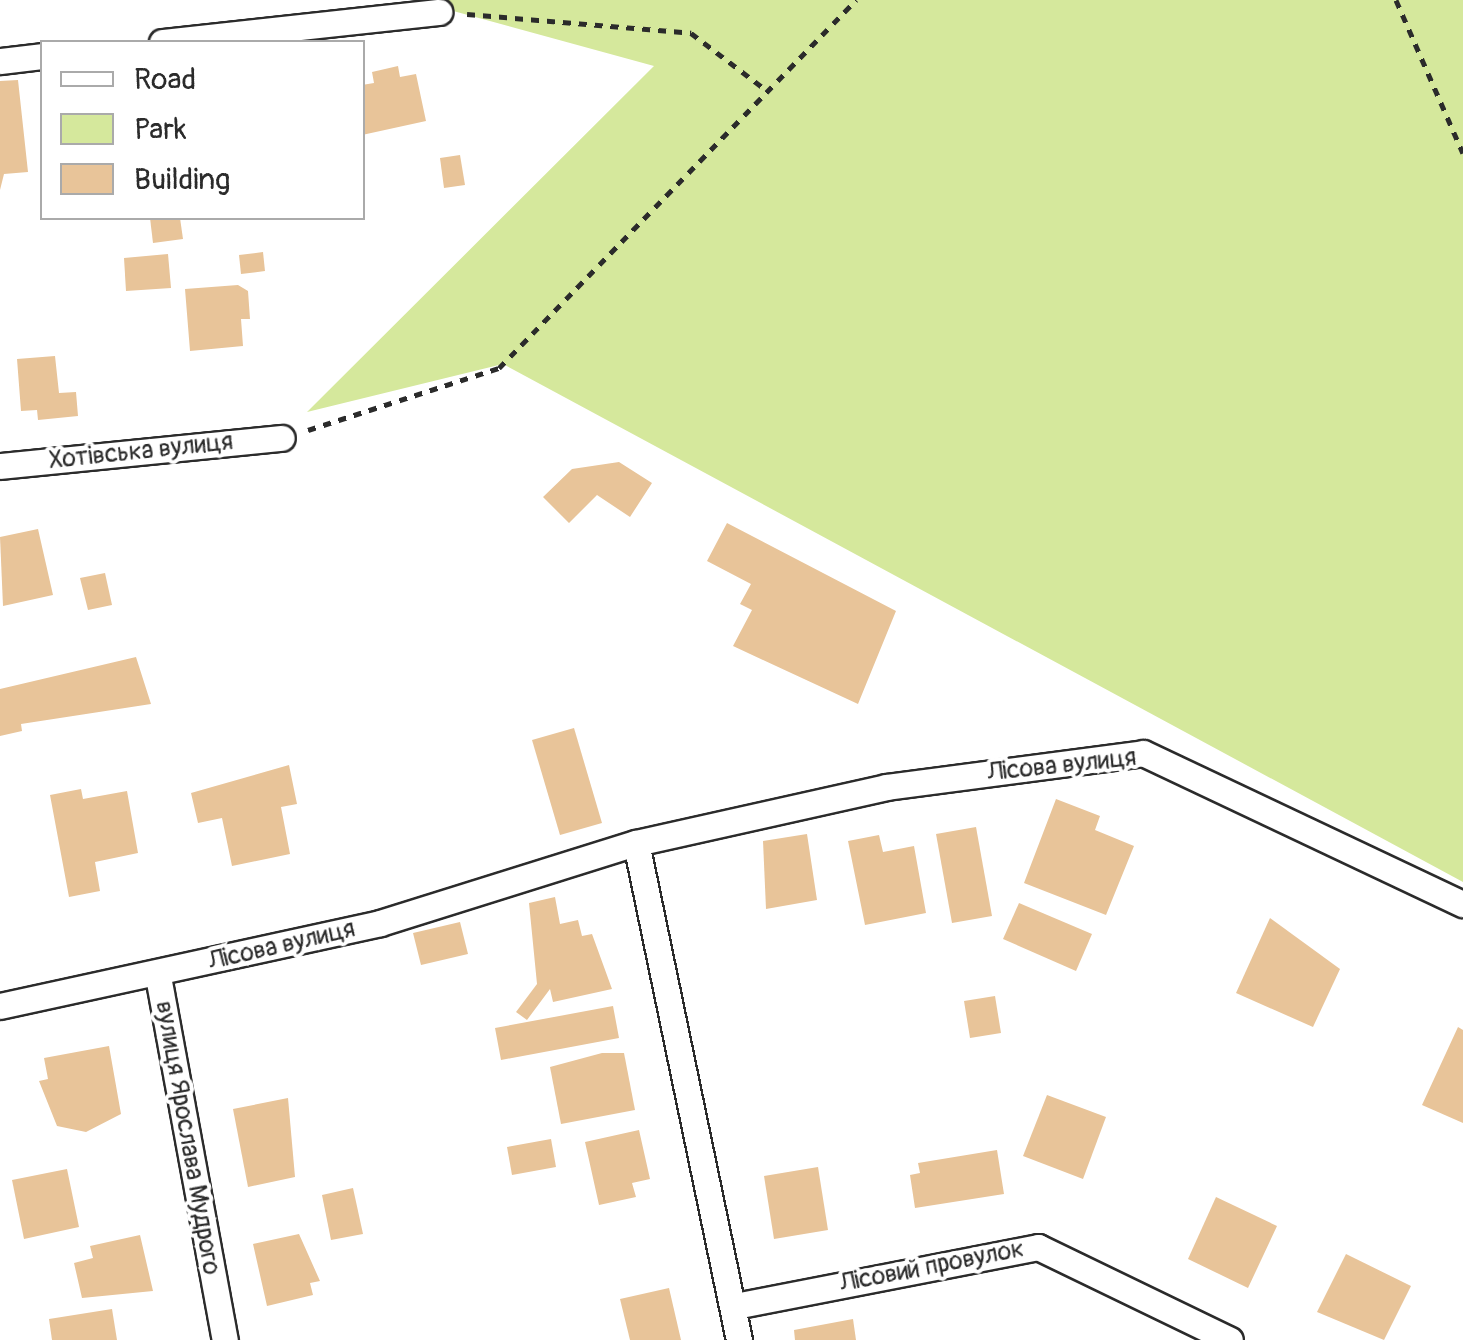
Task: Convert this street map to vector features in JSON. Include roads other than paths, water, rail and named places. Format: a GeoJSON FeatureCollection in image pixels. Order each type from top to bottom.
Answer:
{"type":"FeatureCollection","features":[{"type":"Feature","properties":{"kind":"street"},"geometry":{"type":"LineString","coordinates":[[180,40],[439,12]]}},
{"type":"Feature","properties":{"kind":"street"},"geometry":{"type":"LineString","coordinates":[[0,60],[40,56]]}},
{"type":"Feature","properties":{"kind":"street","name":"Хотівська вулиця"},"geometry":{"type":"LineString","coordinates":[[0,466],[282,438]]}},
{"type":"Feature","properties":{"kind":"street","name":"Лісова вулиця"},"geometry":{"type":"LineString","coordinates":[[158,976],[380,923],[636,842],[886,787],[1142,753],[1463,904]]}},
{"type":"Feature","properties":{"kind":"street"},"geometry":{"type":"LineString","coordinates":[[636,842],[739,1340]]}},
{"type":"Feature","properties":{"kind":"street","name":"вулиця Ярослава Мудрого"},"geometry":{"type":"LineString","coordinates":[[0,1006],[158,976],[225,1340]]}},
{"type":"Feature","properties":{"kind":"street","name":"Лісовий провулок"},"geometry":{"type":"LineString","coordinates":[[735,1306],[1038,1247],[1230,1340]]}}]}
